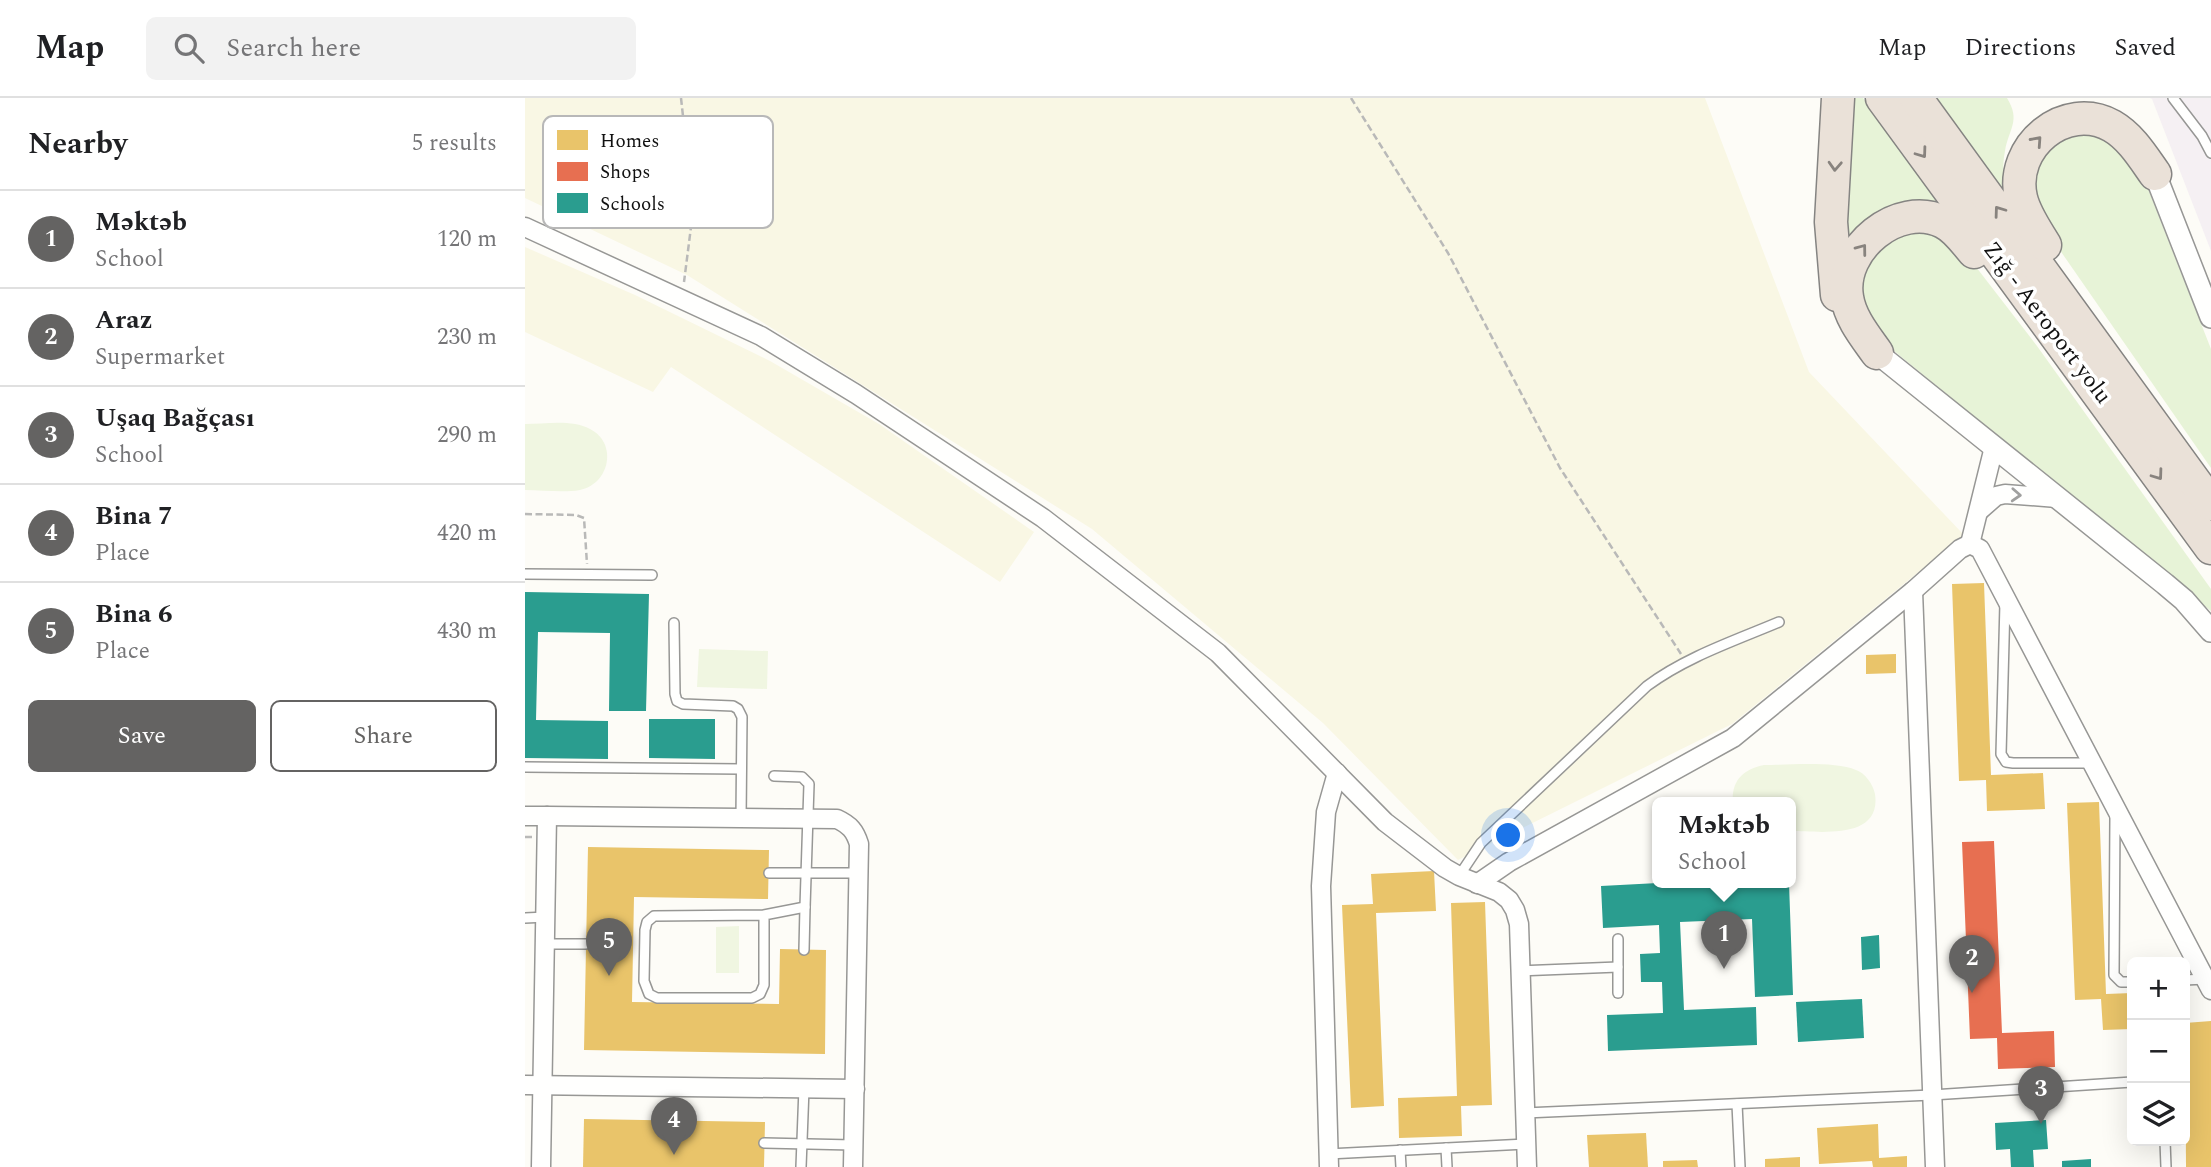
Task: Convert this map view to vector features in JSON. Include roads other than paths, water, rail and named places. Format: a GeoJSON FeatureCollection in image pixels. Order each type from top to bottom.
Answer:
{"type":"FeatureCollection","features":[{"type":"Feature","properties":{"kind":"highway"},"geometry":{"type":"LineString","coordinates":[[1838,98],[1831,222],[1835,291],[1850,326],[1877,353]]}},
{"type":"Feature","properties":{"kind":"highway","name":"Zığ - Aeroport yolu"},"geometry":{"type":"LineString","coordinates":[[1882,98],[2135,421],[2211,504]]}},
{"type":"Feature","properties":{"kind":"highway","name":"Zığ - Aeroport yolu"},"geometry":{"type":"LineString","coordinates":[[1916,98],[2135,421],[2211,548]]}},
{"type":"Feature","properties":{"kind":"highway"},"geometry":{"type":"LineString","coordinates":[[2086,98],[2117,112],[2129,123],[2140,139],[2155,174]]}},
{"type":"Feature","properties":{"kind":"highway"},"geometry":{"type":"LineString","coordinates":[[2135,421],[2028,215],[2021,199],[2019,183],[2024,156],[2042,133],[2083,119],[2112,125],[2137,148],[2155,174]]}},
{"type":"Feature","properties":{"kind":"highway"},"geometry":{"type":"LineString","coordinates":[[1877,353],[1862,333],[1847,297],[1846,280],[1851,263],[1859,250],[1885,227],[1899,219],[1927,217],[1944,222],[1957,233],[2135,421]]}},
{"type":"Feature","properties":{"kind":"street"},"geometry":{"type":"LineString","coordinates":[[2155,174],[2211,317]]}},
{"type":"Feature","properties":{"kind":"street"},"geometry":{"type":"LineString","coordinates":[[525,227],[773,343],[856,394],[1043,518],[1218,653],[1385,822],[1459,876],[1499,892],[1509,900],[1515,910],[1518,924],[1527,1167]]}},
{"type":"Feature","properties":{"kind":"street"},"geometry":{"type":"LineString","coordinates":[[1877,353],[2184,600],[2211,631]]}},
{"type":"Feature","properties":{"kind":"street"},"geometry":{"type":"LineString","coordinates":[[1477,884],[1509,862],[1733,738],[1913,592],[1960,549],[1970,544],[1994,447]]}},
{"type":"Feature","properties":{"kind":"street"},"geometry":{"type":"LineString","coordinates":[[1980,510],[1996,496],[2005,494],[2057,498]]}},
{"type":"Feature","properties":{"kind":"street"},"geometry":{"type":"LineString","coordinates":[[1970,544],[1980,549],[2208,985]]}},
{"type":"Feature","properties":{"kind":"street"},"geometry":{"type":"LineString","coordinates":[[1913,592],[1935,1167]]}},
{"type":"Feature","properties":{"kind":"street"},"geometry":{"type":"LineString","coordinates":[[1328,1161],[1321,886],[1326,813],[1337,773]]}},
{"type":"Feature","properties":{"kind":"street"},"geometry":{"type":"LineString","coordinates":[[525,816],[837,820],[848,824],[856,833],[859,844],[853,1167]]}},
{"type":"Feature","properties":{"kind":"street"},"geometry":{"type":"LineString","coordinates":[[541,1167],[534,1085],[545,944],[547,816]]}},
{"type":"Feature","properties":{"kind":"street"},"geometry":{"type":"LineString","coordinates":[[534,1085],[855,1089]]}},
{"type":"Feature","properties":{"kind":"lane"},"geometry":{"type":"LineString","coordinates":[[2173,98],[2202,136],[2211,153]]}},
{"type":"Feature","properties":{"kind":"lane"},"geometry":{"type":"LineString","coordinates":[[525,574],[652,575]]}},
{"type":"Feature","properties":{"kind":"lane"},"geometry":{"type":"LineString","coordinates":[[2005,597],[2001,754],[2006,762],[2013,763],[2092,763]]}},
{"type":"Feature","properties":{"kind":"lane"},"geometry":{"type":"LineString","coordinates":[[674,622],[677,701],[683,704],[733,706],[742,717],[741,819]]}},
{"type":"Feature","properties":{"kind":"lane"},"geometry":{"type":"LineString","coordinates":[[1459,876],[1481,843],[1647,686],[1667,671],[1779,622]]}},
{"type":"Feature","properties":{"kind":"lane"},"geometry":{"type":"LineString","coordinates":[[525,767],[741,769]]}},
{"type":"Feature","properties":{"kind":"lane"},"geometry":{"type":"LineString","coordinates":[[774,776],[802,777],[809,784],[804,950]]}},
{"type":"Feature","properties":{"kind":"lane"},"geometry":{"type":"LineString","coordinates":[[2116,808],[2114,975],[2121,982],[2127,982]]}},
{"type":"Feature","properties":{"kind":"lane"},"geometry":{"type":"LineString","coordinates":[[769,873],[859,873]]}},
{"type":"Feature","properties":{"kind":"lane"},"geometry":{"type":"LineString","coordinates":[[764,915],[764,985],[760,994],[752,998],[657,998],[649,993],[644,981],[644,944],[647,922],[654,916],[764,915],[805,906]]}},
{"type":"Feature","properties":{"kind":"lane"},"geometry":{"type":"LineString","coordinates":[[525,918],[545,917]]}},
{"type":"Feature","properties":{"kind":"lane"},"geometry":{"type":"LineString","coordinates":[[1618,939],[1618,993]]}},
{"type":"Feature","properties":{"kind":"lane"},"geometry":{"type":"LineString","coordinates":[[545,944],[586,944]]}},
{"type":"Feature","properties":{"kind":"lane"},"geometry":{"type":"LineString","coordinates":[[633,944],[644,944]]}},
{"type":"Feature","properties":{"kind":"lane"},"geometry":{"type":"LineString","coordinates":[[1520,971],[1618,967]]}},
{"type":"Feature","properties":{"kind":"lane"},"geometry":{"type":"LineString","coordinates":[[2190,981],[2208,985]]}},
{"type":"Feature","properties":{"kind":"lane"},"geometry":{"type":"LineString","coordinates":[[1525,1113],[2127,1083]]}},
{"type":"Feature","properties":{"kind":"lane"},"geometry":{"type":"LineString","coordinates":[[801,1167],[804,1088]]}},
{"type":"Feature","properties":{"kind":"lane"},"geometry":{"type":"LineString","coordinates":[[1737,1104],[1740,1167]]}},
{"type":"Feature","properties":{"kind":"lane"},"geometry":{"type":"LineString","coordinates":[[764,1143],[853,1145]]}},
{"type":"Feature","properties":{"kind":"lane"},"geometry":{"type":"LineString","coordinates":[[1328,1161],[1400,1150],[1526,1144]]}},
{"type":"Feature","properties":{"kind":"lane"},"geometry":{"type":"LineString","coordinates":[[2165,1146],[2166,1167]]}},
{"type":"Feature","properties":{"kind":"lane"},"geometry":{"type":"LineString","coordinates":[[1446,1148],[1447,1167]]}},
{"type":"Feature","properties":{"kind":"lane"},"geometry":{"type":"LineString","coordinates":[[1400,1150],[1401,1167]]}},
{"type":"Feature","properties":{"kind":"place","name":"Məktəb"},"geometry":{"type":"Point","coordinates":[1724,969]}},
{"type":"Feature","properties":{"kind":"place","name":"Bina 6"},"geometry":{"type":"Point","coordinates":[609,976]}},
{"type":"Feature","properties":{"kind":"place","name":"Araz"},"geometry":{"type":"Point","coordinates":[1972,993]}},
{"type":"Feature","properties":{"kind":"place","name":"Uşaq Bağçası"},"geometry":{"type":"Point","coordinates":[2041,1124]}},
{"type":"Feature","properties":{"kind":"place","name":"Bina 7"},"geometry":{"type":"Point","coordinates":[674,1155]}}]}
